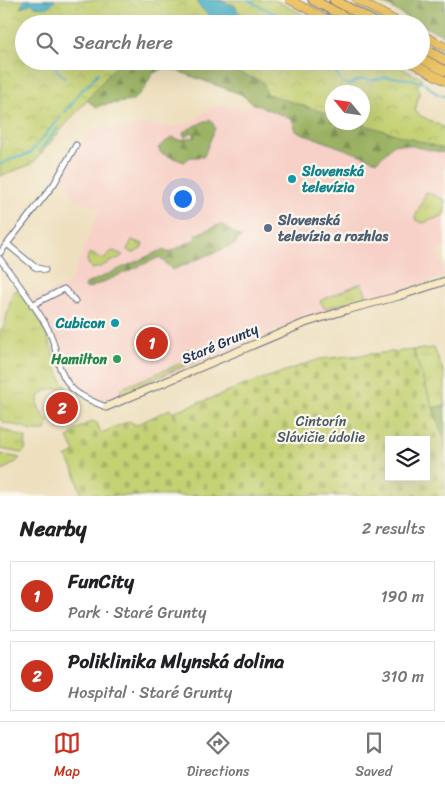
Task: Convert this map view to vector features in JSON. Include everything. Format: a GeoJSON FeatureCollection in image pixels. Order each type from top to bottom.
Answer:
{"type":"FeatureCollection","features":[{"type":"Feature","properties":{"kind":"highway"},"geometry":{"type":"LineString","coordinates":[[313,0],[341,15]]}},
{"type":"Feature","properties":{"kind":"highway"},"geometry":{"type":"LineString","coordinates":[[334,0],[362,15]]}},
{"type":"Feature","properties":{"kind":"highway"},"geometry":{"type":"LineString","coordinates":[[430,52],[445,60]]}},
{"type":"Feature","properties":{"kind":"highway"},"geometry":{"type":"LineString","coordinates":[[430,63],[445,71]]}},
{"type":"Feature","properties":{"kind":"main road"},"geometry":{"type":"LineString","coordinates":[[290,0],[319,15]]}},
{"type":"Feature","properties":{"kind":"main road"},"geometry":{"type":"LineString","coordinates":[[358,0],[386,15]]}},
{"type":"Feature","properties":{"kind":"main road"},"geometry":{"type":"LineString","coordinates":[[430,39],[445,47]]}},
{"type":"Feature","properties":{"kind":"main road"},"geometry":{"type":"LineString","coordinates":[[425,70],[445,81]]}},
{"type":"Feature","properties":{"kind":"street"},"geometry":{"type":"LineString","coordinates":[[0,253],[54,184],[76,145]]}},
{"type":"Feature","properties":{"kind":"street"},"geometry":{"type":"LineString","coordinates":[[7,244],[36,267],[45,270]]}},
{"type":"Feature","properties":{"kind":"street","name":"Staré Grunty"},"geometry":{"type":"LineString","coordinates":[[0,258],[50,332],[65,381],[81,396],[106,407],[305,322],[445,281]]}},
{"type":"Feature","properties":{"kind":"street"},"geometry":{"type":"LineString","coordinates":[[32,305],[64,289],[74,301]]}},
{"type":"Feature","properties":{"kind":"shaded area","name":"Slovenská televízia a rozhlas"},"geometry":{"type":"Polygon","coordinates":[[[267,94],[325,113],[325,130],[365,130],[445,149],[445,247],[437,251],[445,276],[302,319],[117,398],[99,399],[82,393],[70,384],[63,373],[51,329],[32,299],[69,283],[99,209],[75,199],[64,173],[89,132],[96,129],[104,127],[129,129],[136,125],[144,124],[172,127],[192,121],[219,105],[232,106],[242,110],[267,94]]]}},
{"type":"Feature","properties":{"kind":"green space"},"geometry":{"type":"Polygon","coordinates":[[[0,0],[275,0],[304,15],[15,15],[15,70],[112,70],[32,164],[0,176],[0,0]]]}},
{"type":"Feature","properties":{"kind":"green space"},"geometry":{"type":"Polygon","coordinates":[[[372,0],[445,0],[445,36],[430,29],[430,15],[403,15],[389,6],[372,0]]]}},
{"type":"Feature","properties":{"kind":"green space"},"geometry":{"type":"Polygon","coordinates":[[[106,70],[160,70],[152,74],[144,89],[132,101],[101,105],[97,108],[83,97],[106,70]]]}},
{"type":"Feature","properties":{"kind":"green space"},"geometry":{"type":"Polygon","coordinates":[[[174,70],[245,70],[325,93],[325,130],[370,130],[370,124],[445,142],[445,153],[394,144],[377,161],[296,131],[292,119],[252,103],[241,94],[174,70]]]}},
{"type":"Feature","properties":{"kind":"green space"},"geometry":{"type":"Polygon","coordinates":[[[232,70],[406,70],[422,78],[417,88],[420,91],[415,111],[445,128],[445,149],[370,126],[370,85],[325,85],[325,113],[267,94],[262,81],[232,70]]]}},
{"type":"Feature","properties":{"kind":"green space"},"geometry":{"type":"Polygon","coordinates":[[[211,120],[215,128],[204,156],[190,157],[184,162],[161,153],[158,148],[172,137],[179,140],[195,137],[192,132],[184,136],[183,132],[211,120]]]}},
{"type":"Feature","properties":{"kind":"green space"},"geometry":{"type":"Polygon","coordinates":[[[426,192],[445,200],[445,215],[423,223],[415,218],[426,192]]]}},
{"type":"Feature","properties":{"kind":"green space"},"geometry":{"type":"Polygon","coordinates":[[[221,224],[241,238],[236,240],[237,243],[172,270],[160,257],[87,289],[85,287],[86,284],[164,249],[167,253],[196,239],[195,235],[221,224]]]}},
{"type":"Feature","properties":{"kind":"green space"},"geometry":{"type":"Polygon","coordinates":[[[132,240],[143,244],[141,249],[133,253],[127,250],[132,240]]]}},
{"type":"Feature","properties":{"kind":"green space"},"geometry":{"type":"Polygon","coordinates":[[[113,251],[123,255],[91,269],[87,260],[89,253],[105,259],[113,251]]]}},
{"type":"Feature","properties":{"kind":"green space"},"geometry":{"type":"Polygon","coordinates":[[[361,283],[366,293],[365,297],[325,309],[320,301],[361,283]]]}},
{"type":"Feature","properties":{"kind":"green space"},"geometry":{"type":"Polygon","coordinates":[[[13,291],[19,291],[42,325],[60,376],[67,388],[47,390],[42,393],[38,401],[42,414],[48,421],[46,431],[33,431],[0,420],[0,330],[4,327],[13,291]]]}},
{"type":"Feature","properties":{"kind":"green space"},"geometry":{"type":"Polygon","coordinates":[[[434,348],[445,376],[445,405],[433,408],[413,350],[434,348]]]}},
{"type":"Feature","properties":{"kind":"green space"},"geometry":{"type":"Polygon","coordinates":[[[187,349],[195,352],[198,360],[122,393],[120,389],[191,359],[187,349]]]}},
{"type":"Feature","properties":{"kind":"green space","name":"Cintorín Slávičie údolie"},"geometry":{"type":"Polygon","coordinates":[[[413,350],[445,443],[445,496],[82,496],[73,468],[66,457],[75,452],[68,438],[74,431],[92,421],[97,423],[101,433],[129,421],[136,425],[170,409],[172,412],[224,394],[225,392],[320,359],[413,350]]]}},
{"type":"Feature","properties":{"kind":"green space"},"geometry":{"type":"Polygon","coordinates":[[[445,405],[445,443],[433,408],[445,405]]]}},
{"type":"Feature","properties":{"kind":"green space"},"geometry":{"type":"Polygon","coordinates":[[[0,428],[26,438],[25,450],[22,453],[0,449],[0,428]]]}},
{"type":"Feature","properties":{"kind":"green space"},"geometry":{"type":"Polygon","coordinates":[[[0,454],[20,458],[0,472],[0,454]]]}},
{"type":"Feature","properties":{"kind":"water"},"geometry":{"type":"Polygon","coordinates":[[[26,0],[55,0],[44,8],[31,3],[20,8],[26,0]]]}},
{"type":"Feature","properties":{"kind":"water"},"geometry":{"type":"Polygon","coordinates":[[[198,0],[224,2],[235,6],[238,12],[243,15],[209,15],[198,5],[198,0]]]}},
{"type":"Feature","properties":{"kind":"waterway"},"geometry":{"type":"LineString","coordinates":[[248,0],[277,15]]}},
{"type":"Feature","properties":{"kind":"waterway"},"geometry":{"type":"LineString","coordinates":[[58,70],[64,78]]}},
{"type":"Feature","properties":{"kind":"waterway"},"geometry":{"type":"LineString","coordinates":[[333,70],[341,81],[348,85],[363,79],[373,80],[386,77],[411,79],[424,83],[437,94],[445,96]]}},
{"type":"Feature","properties":{"kind":"waterway"},"geometry":{"type":"LineString","coordinates":[[65,112],[81,90],[98,73]]}},
{"type":"Feature","properties":{"kind":"waterway"},"geometry":{"type":"LineString","coordinates":[[0,165],[30,153],[61,116]]}},
{"type":"Feature","properties":{"kind":"waterway"},"geometry":{"type":"LineString","coordinates":[[39,151],[58,128]]}},
{"type":"Feature","properties":{"kind":"place","name":"Slovenská televízia"},"geometry":{"type":"Point","coordinates":[292,179]}},
{"type":"Feature","properties":{"kind":"place","name":"Slovenská televízia a rozhlas"},"geometry":{"type":"Point","coordinates":[268,228]}},
{"type":"Feature","properties":{"kind":"place","name":"Cubicon"},"geometry":{"type":"Point","coordinates":[115,323]}},
{"type":"Feature","properties":{"kind":"place","name":"FunCity"},"geometry":{"type":"Point","coordinates":[152,343]}},
{"type":"Feature","properties":{"kind":"place","name":"Hamilton"},"geometry":{"type":"Point","coordinates":[117,359]}},
{"type":"Feature","properties":{"kind":"place","name":"Poliklinika Mlynská dolina"},"geometry":{"type":"Point","coordinates":[62,408]}}]}
